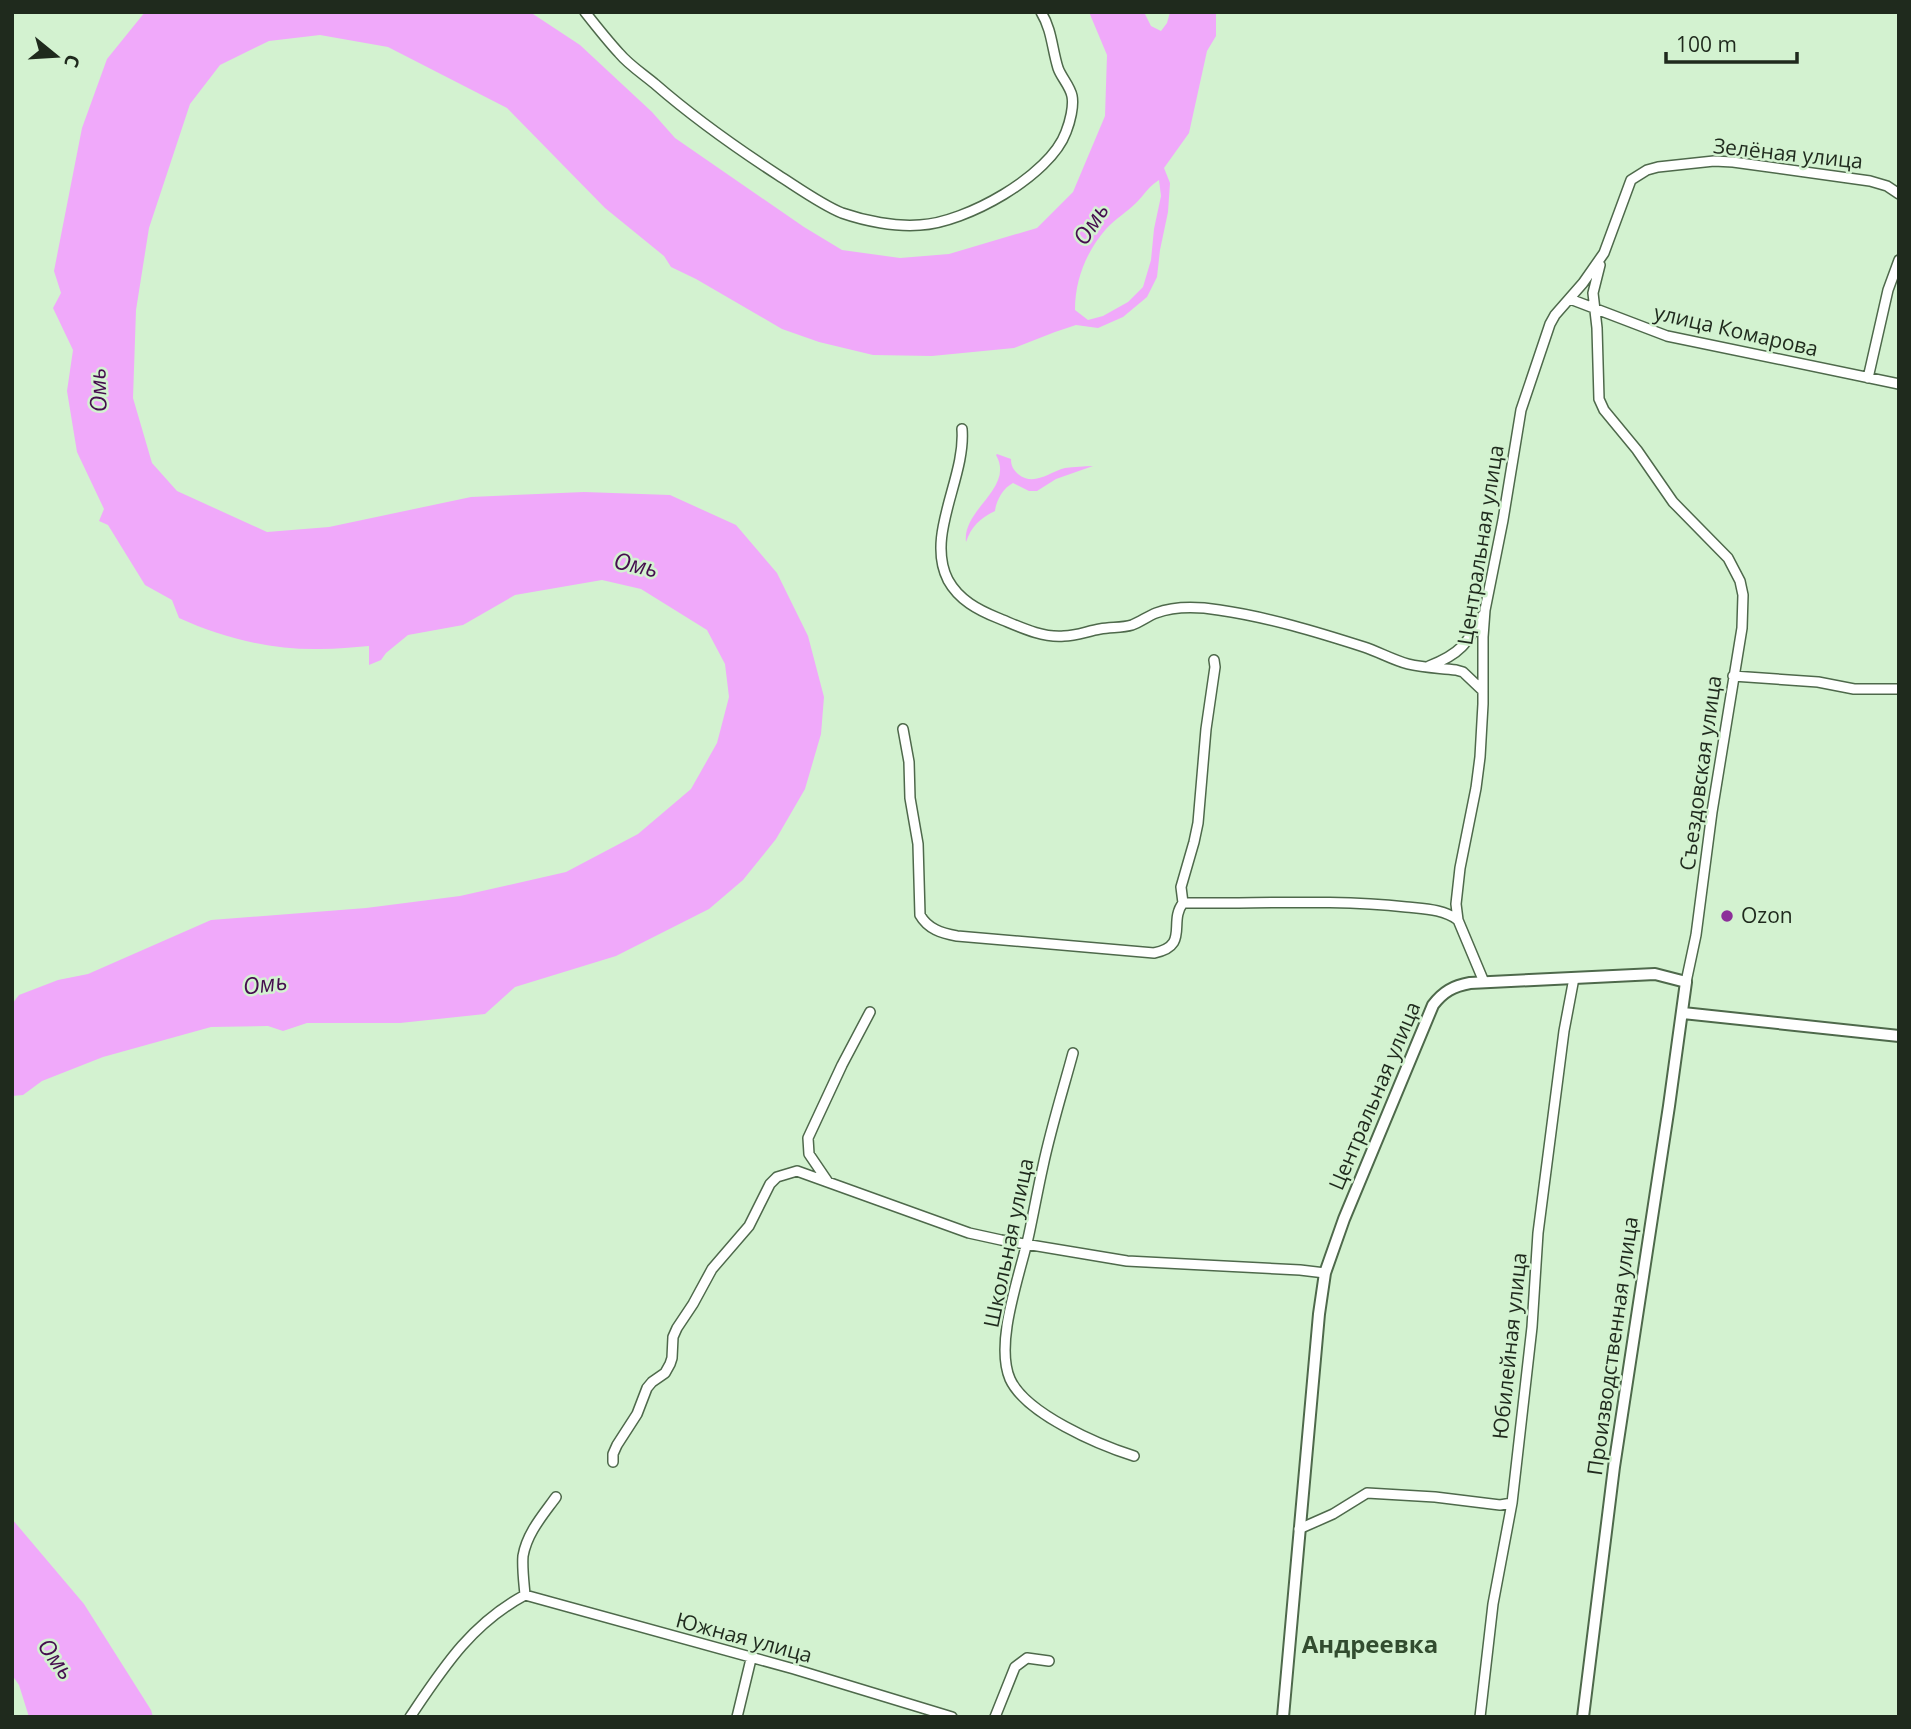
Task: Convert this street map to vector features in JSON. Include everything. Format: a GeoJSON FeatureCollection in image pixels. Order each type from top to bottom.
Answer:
{"type":"FeatureCollection","features":[{"type":"Feature","properties":{"kind":"street"},"geometry":{"type":"LineString","coordinates":[[585,12],[620,55],[733,146],[841,212],[890,224],[920,225],[947,221],[976,208],[1023,182],[1056,151],[1066,132],[1072,108],[1072,94],[1058,69],[1052,37],[1041,12]]}},
{"type":"Feature","properties":{"kind":"street","name":"Зелёная улица"},"geometry":{"type":"LineString","coordinates":[[1631,180],[1658,167],[1714,161],[1870,181],[1899,194]]}},
{"type":"Feature","properties":{"kind":"street","name":"Центральная улица"},"geometry":{"type":"LineString","coordinates":[[1283,1717],[1319,1314],[1325,1273],[1344,1219],[1433,1006],[1449,989],[1484,982],[1458,920],[1456,904],[1480,757],[1485,610],[1521,410],[1550,324],[1604,253],[1631,180]]}},
{"type":"Feature","properties":{"kind":"street"},"geometry":{"type":"LineString","coordinates":[[1595,309],[1594,286],[1604,253]]}},
{"type":"Feature","properties":{"kind":"street"},"geometry":{"type":"LineString","coordinates":[[1868,378],[1888,290],[1899,260]]}},
{"type":"Feature","properties":{"kind":"street","name":"улица Комарова"},"geometry":{"type":"LineString","coordinates":[[1570,299],[1667,336],[1899,384]]}},
{"type":"Feature","properties":{"kind":"street","name":"Съездовская улица"},"geometry":{"type":"LineString","coordinates":[[1595,309],[1600,399],[1604,410],[1637,450],[1673,502],[1728,558],[1740,581],[1743,595],[1744,612],[1712,811],[1697,926],[1686,982]]}},
{"type":"Feature","properties":{"kind":"street"},"geometry":{"type":"LineString","coordinates":[[962,429],[960,461],[943,528],[941,550],[949,582],[970,605],[1027,629],[1065,637],[1130,625],[1168,610],[1217,610],[1317,632],[1383,653],[1406,664],[1463,672],[1483,691]]}},
{"type":"Feature","properties":{"kind":"street"},"geometry":{"type":"LineString","coordinates":[[1425,667],[1447,659],[1460,650],[1485,610]]}},
{"type":"Feature","properties":{"kind":"street"},"geometry":{"type":"LineString","coordinates":[[1183,904],[1181,887],[1198,823],[1214,660]]}},
{"type":"Feature","properties":{"kind":"street"},"geometry":{"type":"LineString","coordinates":[[1733,676],[1808,681],[1854,689],[1899,689]]}},
{"type":"Feature","properties":{"kind":"street"},"geometry":{"type":"LineString","coordinates":[[903,729],[918,844],[920,915],[932,929],[957,936],[1154,953],[1164,951],[1177,937],[1178,909],[1183,904],[1352,903],[1434,910],[1458,920]]}},
{"type":"Feature","properties":{"kind":"street"},"geometry":{"type":"LineString","coordinates":[[1484,982],[1655,974],[1686,982]]}},
{"type":"Feature","properties":{"kind":"street","name":"Юбилейная улица"},"geometry":{"type":"LineString","coordinates":[[1480,1717],[1493,1604],[1511,1503],[1532,1327],[1541,1208],[1562,1044],[1574,978]]}},
{"type":"Feature","properties":{"kind":"street","name":"Производственная улица"},"geometry":{"type":"LineString","coordinates":[[1583,1717],[1614,1467],[1686,982]]}},
{"type":"Feature","properties":{"kind":"street"},"geometry":{"type":"LineString","coordinates":[[829,1184],[809,1154],[808,1138],[870,1012]]}},
{"type":"Feature","properties":{"kind":"street"},"geometry":{"type":"LineString","coordinates":[[1683,1013],[1899,1036]]}},
{"type":"Feature","properties":{"kind":"street","name":"Школьная улица"},"geometry":{"type":"LineString","coordinates":[[1073,1053],[1043,1167],[1006,1332],[1005,1349],[1010,1378],[1019,1394],[1043,1413],[1084,1436],[1134,1457]]}},
{"type":"Feature","properties":{"kind":"street"},"geometry":{"type":"LineString","coordinates":[[613,1462],[617,1445],[637,1414],[648,1388],[665,1373],[670,1364],[673,1337],[712,1269],[749,1226],[777,1177],[797,1171],[969,1233],[1019,1244],[1127,1261],[1325,1273]]}},
{"type":"Feature","properties":{"kind":"street"},"geometry":{"type":"LineString","coordinates":[[1299,1530],[1333,1514],[1367,1493],[1435,1497],[1500,1505],[1511,1503]]}},
{"type":"Feature","properties":{"kind":"street"},"geometry":{"type":"LineString","coordinates":[[410,1717],[460,1646],[480,1626],[525,1595],[523,1559],[526,1544],[556,1497]]}},
{"type":"Feature","properties":{"kind":"street","name":"Южная улица"},"geometry":{"type":"LineString","coordinates":[[525,1595],[794,1669],[952,1717]]}},
{"type":"Feature","properties":{"kind":"street"},"geometry":{"type":"LineString","coordinates":[[995,1717],[1015,1667],[1027,1658],[1049,1661]]}},
{"type":"Feature","properties":{"kind":"street"},"geometry":{"type":"LineString","coordinates":[[737,1717],[751,1659]]}},
{"type":"Feature","properties":{"kind":"water","name":"Омь"},"geometry":{"type":"Polygon","coordinates":[[[145,12],[530,12],[580,45],[652,112],[675,138],[804,227],[842,250],[900,258],[949,254],[1037,228],[1073,192],[1105,116],[1107,55],[1089,12],[1144,12],[1151,26],[1161,31],[1170,12],[1216,12],[1216,36],[1207,51],[1189,133],[1164,168],[1170,183],[1168,212],[1157,277],[1147,297],[1123,317],[1098,328],[1076,325],[1014,348],[932,356],[873,355],[819,342],[782,329],[671,267],[664,256],[605,208],[507,108],[388,47],[320,35],[269,41],[220,65],[190,104],[149,228],[136,310],[133,398],[152,463],[177,491],[267,532],[329,527],[471,497],[584,492],[670,495],[736,525],[777,573],[808,636],[824,697],[821,734],[805,789],[776,839],[743,880],[709,909],[616,956],[515,987],[485,1014],[400,1023],[307,1023],[283,1031],[268,1026],[211,1027],[103,1057],[42,1081],[23,1095],[12,1096],[12,1004],[19,995],[58,980],[88,974],[211,920],[366,908],[460,896],[566,872],[638,834],[691,789],[717,743],[729,697],[725,664],[707,630],[641,589],[602,580],[515,595],[463,625],[408,635],[381,660],[369,665],[369,646],[302,649],[265,645],[213,631],[179,618],[172,600],[145,585],[108,525],[99,521],[104,509],[77,452],[67,391],[73,350],[53,308],[61,293],[54,271],[82,128],[107,59],[145,12]],[[1159,180],[1110,225],[1093,247],[1080,277],[1075,310],[1088,320],[1103,316],[1128,302],[1143,287],[1151,260],[1161,196],[1159,180]]]}},
{"type":"Feature","properties":{"kind":"water"},"geometry":{"type":"Polygon","coordinates":[[[997,454],[1011,459],[1016,472],[1030,479],[1065,468],[1093,466],[1056,479],[1037,491],[1029,491],[1013,483],[1001,495],[995,511],[977,524],[966,542],[972,519],[999,478],[997,454]]]}},
{"type":"Feature","properties":{"kind":"water","name":"Омь"},"geometry":{"type":"Polygon","coordinates":[[[12,1519],[84,1604],[153,1717],[29,1717],[19,1685],[12,1675],[12,1519]]]}},
{"type":"Feature","properties":{"kind":"place","name":"Ozon"},"geometry":{"type":"Point","coordinates":[1727,916]}},
{"type":"Feature","properties":{"kind":"district","name":"Андреевка"},"geometry":{"type":"Point","coordinates":[1370,1645]}}]}
